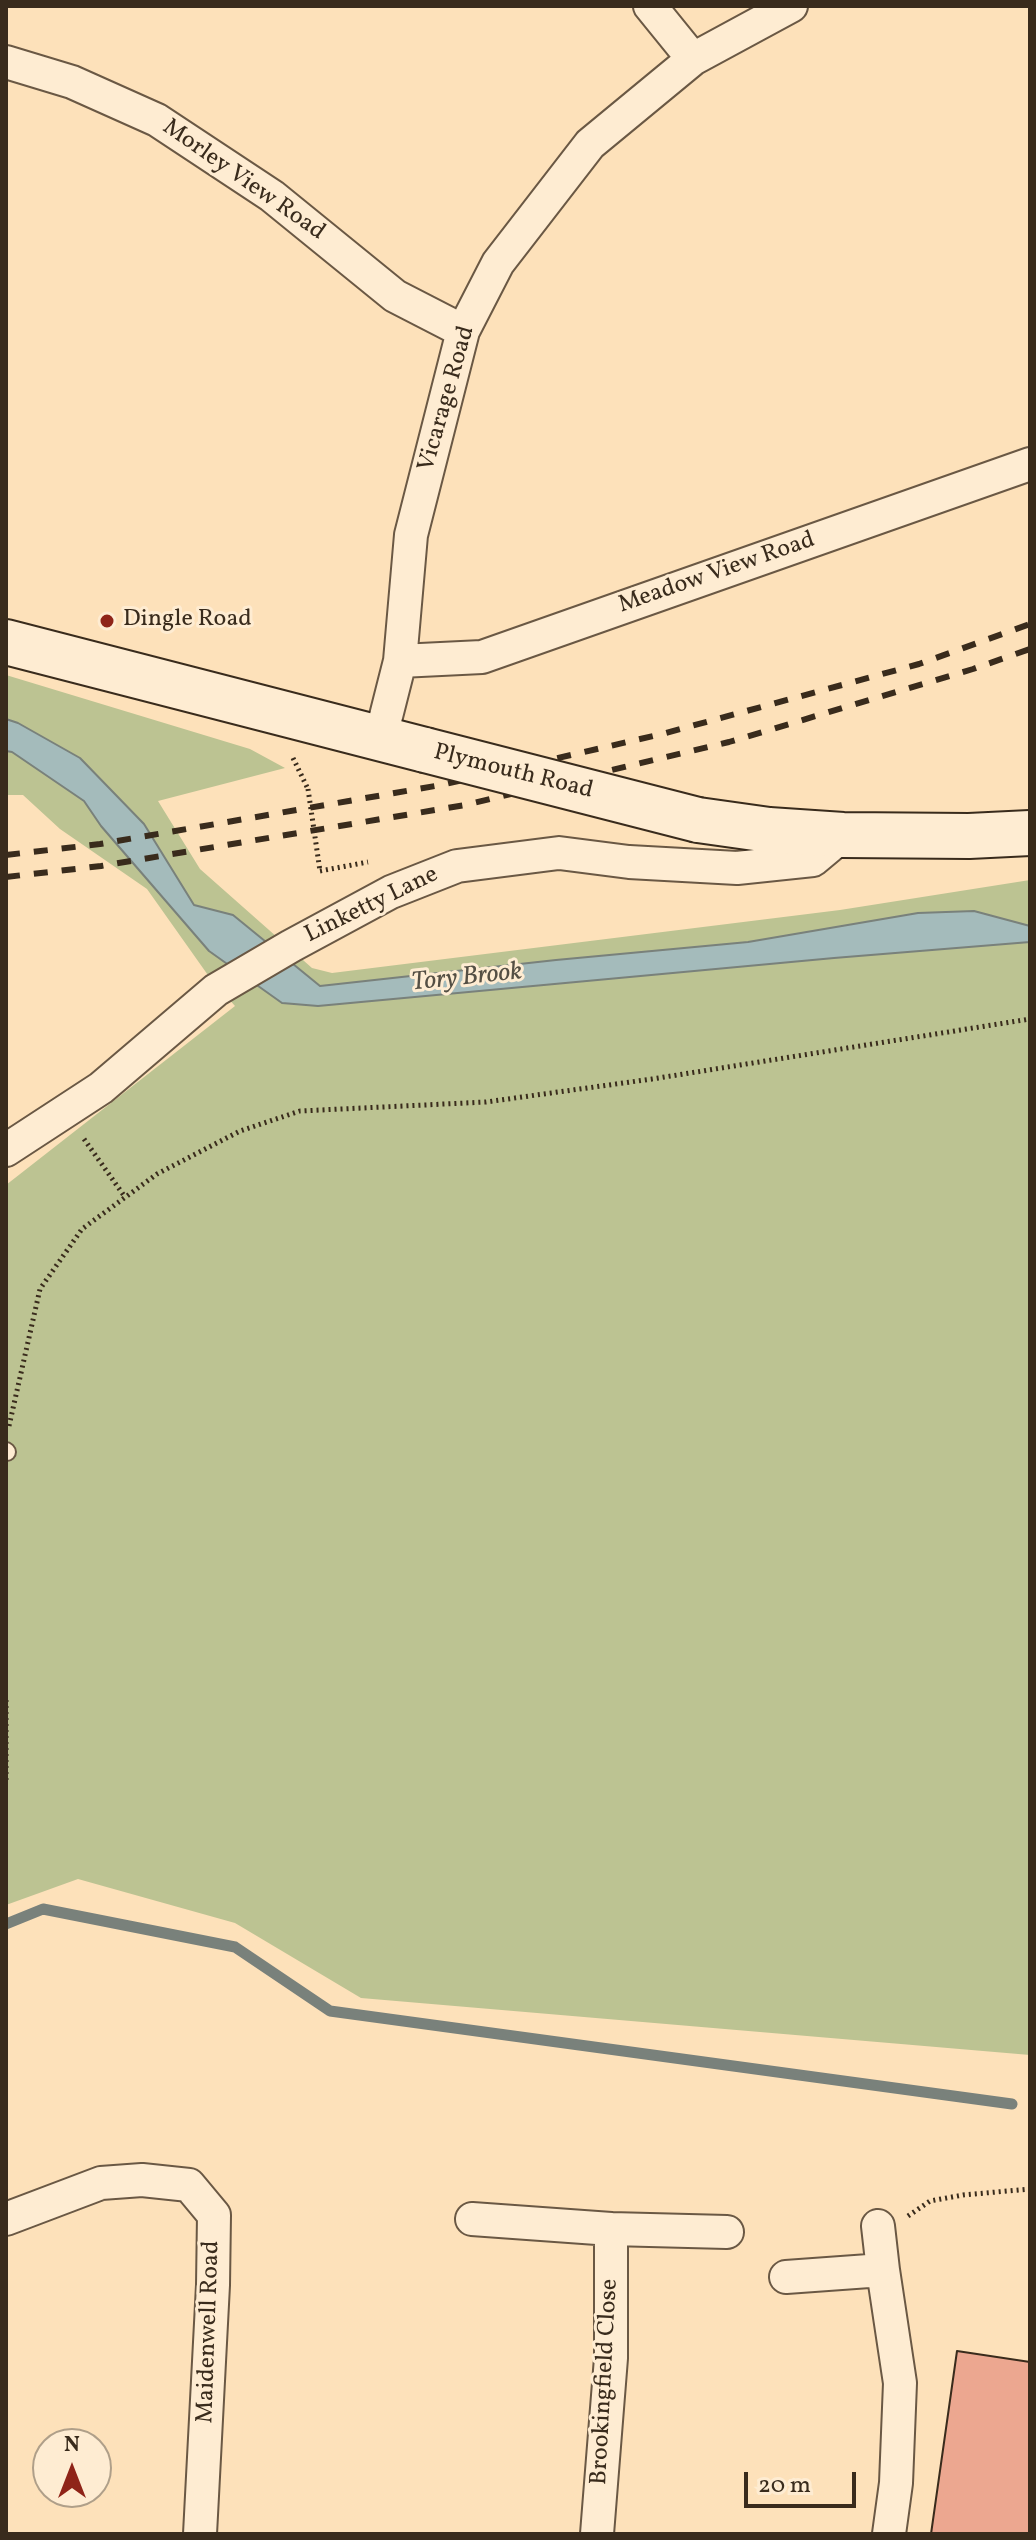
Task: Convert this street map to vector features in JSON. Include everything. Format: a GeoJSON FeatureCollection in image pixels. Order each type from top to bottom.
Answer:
{"type":"FeatureCollection","features":[{"type":"Feature","properties":{"kind":"main road","name":"Plymouth Road"},"geometry":{"type":"LineString","coordinates":[[6,642],[698,820],[769,830],[843,835],[1030,833]]}},
{"type":"Feature","properties":{"kind":"street"},"geometry":{"type":"LineString","coordinates":[[650,6],[693,59]]}},
{"type":"Feature","properties":{"kind":"street","name":"Vicarage Road"},"geometry":{"type":"LineString","coordinates":[[380,740],[400,661],[411,535],[463,331],[498,263],[590,144],[693,59],[791,6]]}},
{"type":"Feature","properties":{"kind":"street","name":"Morley View Road"},"geometry":{"type":"LineString","coordinates":[[6,62],[72,82],[157,120],[272,196],[395,296],[463,331]]}},
{"type":"Feature","properties":{"kind":"street","name":"Meadow View Road"},"geometry":{"type":"LineString","coordinates":[[400,661],[482,657],[1030,464]]}},
{"type":"Feature","properties":{"kind":"street","name":"Linketty Lane"},"geometry":{"type":"LineString","coordinates":[[14,1140],[101,1088],[216,990],[391,892],[457,866],[559,853],[629,862],[737,868],[813,860],[843,835]]}},
{"type":"Feature","properties":{"kind":"street","name":"Maidenwell Road"},"geometry":{"type":"LineString","coordinates":[[6,2219],[101,2183],[142,2180],[189,2185],[214,2215],[200,2534]]}},
{"type":"Feature","properties":{"kind":"street"},"geometry":{"type":"LineString","coordinates":[[472,2219],[611,2229],[727,2232]]}},
{"type":"Feature","properties":{"kind":"street"},"geometry":{"type":"LineString","coordinates":[[878,2226],[900,2383],[896,2483],[889,2534]]}},
{"type":"Feature","properties":{"kind":"street","name":"Brookingfield Close"},"geometry":{"type":"LineString","coordinates":[[597,2534],[611,2358],[611,2229]]}},
{"type":"Feature","properties":{"kind":"street"},"geometry":{"type":"LineString","coordinates":[[786,2277],[883,2270]]}},
{"type":"Feature","properties":{"kind":"path"},"geometry":{"type":"LineString","coordinates":[[308,789],[320,871]]}},
{"type":"Feature","properties":{"kind":"path"},"geometry":{"type":"LineString","coordinates":[[7,1452],[9,1420],[40,1289],[82,1229],[157,1174],[240,1131],[300,1111],[486,1102],[1030,1019]]}},
{"type":"Feature","properties":{"kind":"path"},"geometry":{"type":"LineString","coordinates":[[65,1112],[125,1197]]}},
{"type":"Feature","properties":{"kind":"path"},"geometry":{"type":"LineString","coordinates":[[6,1700],[6,1784]]}},
{"type":"Feature","properties":{"kind":"path"},"geometry":{"type":"LineString","coordinates":[[878,2226],[910,2215],[930,2201],[1030,2189]]}},
{"type":"Feature","properties":{"kind":"green space"},"geometry":{"type":"Polygon","coordinates":[[[6,675],[250,749],[285,768],[158,801],[200,869],[312,968],[332,973],[840,910],[1030,880],[1030,2055],[361,1998],[235,1923],[78,1879],[6,1905],[6,1185],[235,1006],[210,978],[147,889],[60,829],[23,795],[6,795],[6,675]]]}},
{"type":"Feature","properties":{"kind":"water","name":"Tory Brook"},"geometry":{"type":"Polygon","coordinates":[[[6,719],[80,758],[144,824],[194,905],[233,915],[320,986],[748,942],[918,913],[974,911],[1030,926],[1030,942],[318,1006],[282,1003],[209,951],[101,826],[84,801],[6,751],[6,719]]]}},
{"type":"Feature","properties":{"kind":"building"},"geometry":{"type":"Polygon","coordinates":[[[957,2351],[1030,2362],[1030,2534],[931,2534],[957,2351]]]}},
{"type":"Feature","properties":{"kind":"waterway"},"geometry":{"type":"LineString","coordinates":[[6,1924],[43,1909],[235,1947],[330,2011],[1012,2104]]}},
{"type":"Feature","properties":{"kind":"railway"},"geometry":{"type":"LineString","coordinates":[[6,855],[100,844],[441,785],[662,734],[919,664],[1030,624]]}},
{"type":"Feature","properties":{"kind":"railway"},"geometry":{"type":"LineString","coordinates":[[6,877],[101,866],[465,805],[729,742],[1030,649]]}},
{"type":"Feature","properties":{"kind":"place","name":"Dingle Road"},"geometry":{"type":"Point","coordinates":[107,621]}}]}
